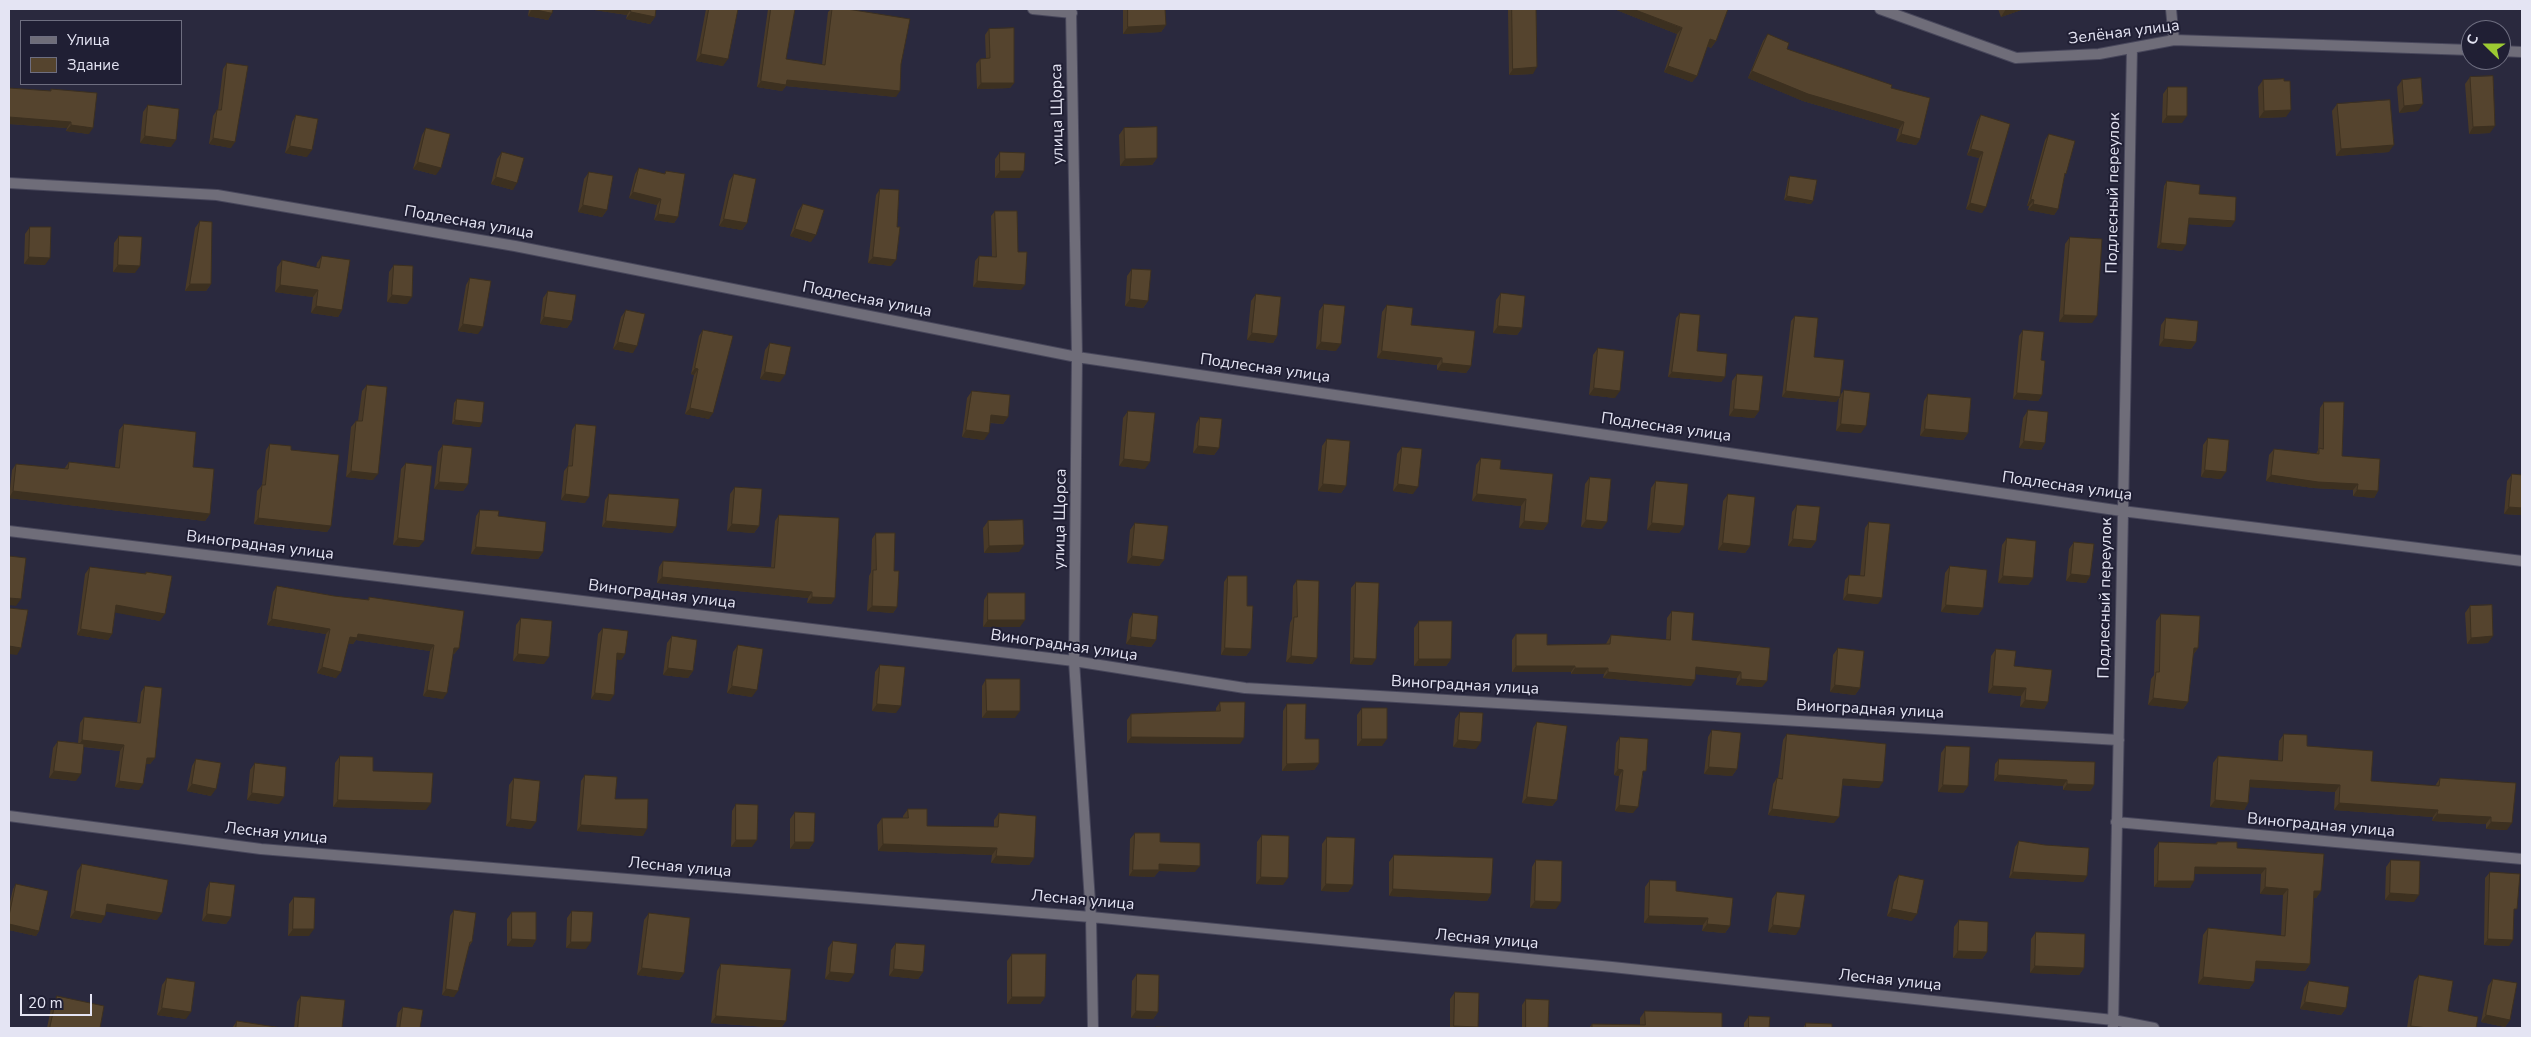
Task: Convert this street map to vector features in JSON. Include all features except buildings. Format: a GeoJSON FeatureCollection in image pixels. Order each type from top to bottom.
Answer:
{"type":"FeatureCollection","features":[{"type":"Feature","properties":{"kind":"street"},"geometry":{"type":"LineString","coordinates":[[1033,9],[1071,11]]}},
{"type":"Feature","properties":{"kind":"street","name":"Зелёная улица"},"geometry":{"type":"LineString","coordinates":[[1880,9],[2016,58],[2098,54],[2174,40],[2461,50]]}},
{"type":"Feature","properties":{"kind":"street"},"geometry":{"type":"LineString","coordinates":[[2172,9],[2174,40]]}},
{"type":"Feature","properties":{"kind":"street","name":"улица Щорса"},"geometry":{"type":"LineString","coordinates":[[1071,11],[1077,357],[1074,660],[1091,917],[1093,1028]]}},
{"type":"Feature","properties":{"kind":"street","name":"Подлесный переулок"},"geometry":{"type":"LineString","coordinates":[[2113,1024],[2132,48]]}},
{"type":"Feature","properties":{"kind":"street","name":"Подлесная улица"},"geometry":{"type":"LineString","coordinates":[[9,183],[217,196],[515,246],[1077,357],[2122,511],[2522,561]]}},
{"type":"Feature","properties":{"kind":"street","name":"Виноградная улица"},"geometry":{"type":"LineString","coordinates":[[9,531],[1074,660],[1245,688],[2119,740]]}},
{"type":"Feature","properties":{"kind":"street","name":"Лесная улица"},"geometry":{"type":"LineString","coordinates":[[9,816],[261,849],[1091,917],[1602,966],[2154,1028]]}},
{"type":"Feature","properties":{"kind":"street","name":"Виноградная улица"},"geometry":{"type":"LineString","coordinates":[[2116,822],[2522,859]]}}]}
